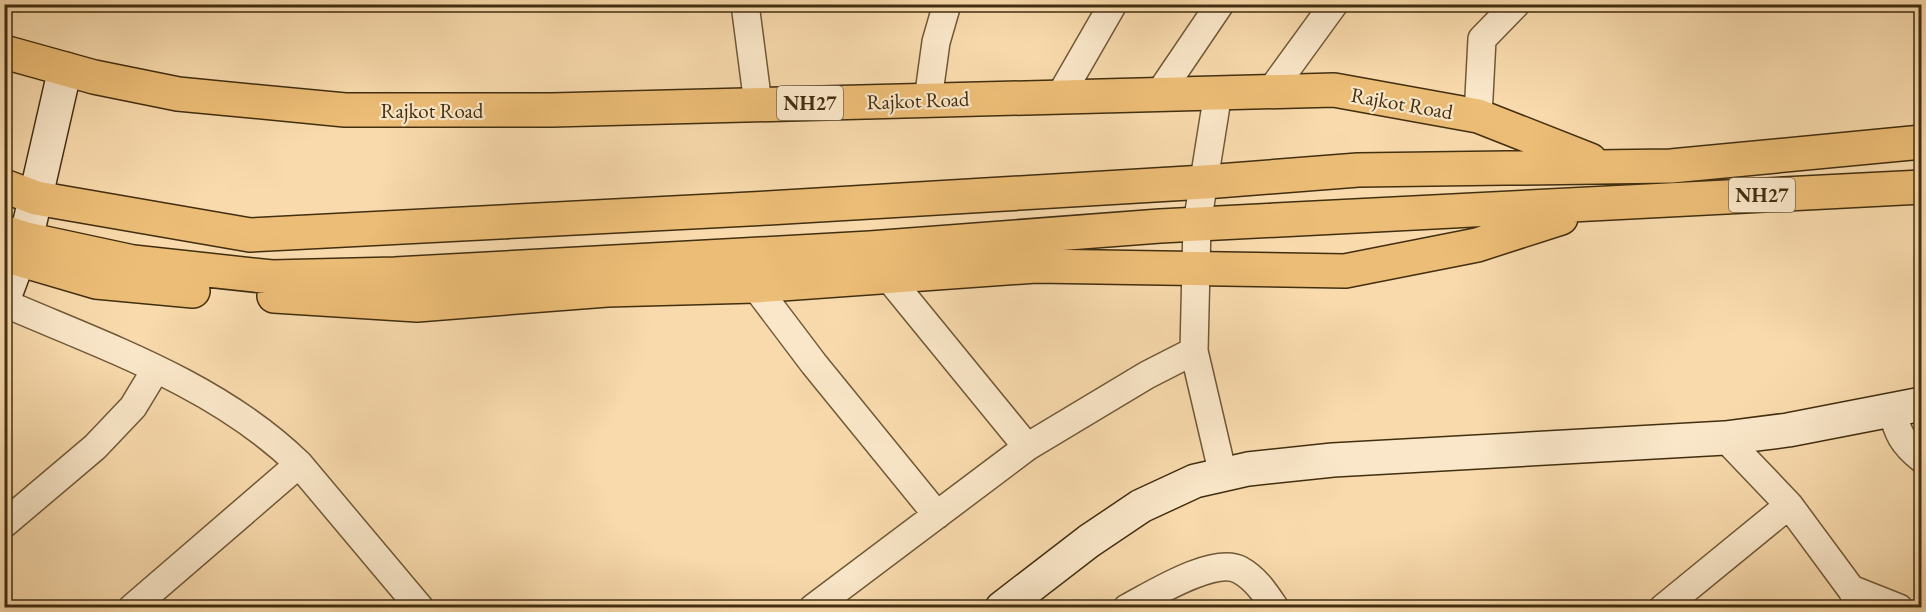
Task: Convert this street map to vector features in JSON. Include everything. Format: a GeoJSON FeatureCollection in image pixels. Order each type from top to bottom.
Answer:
{"type":"FeatureCollection","features":[{"type":"Feature","properties":{"kind":"highway","name":"Rajkot Road"},"geometry":{"type":"LineString","coordinates":[[4,52],[94,77],[178,94],[345,110],[552,110],[1334,90],[1478,116],[1609,167]]}},
{"type":"Feature","properties":{"kind":"highway","name":"NH27"},"geometry":{"type":"LineString","coordinates":[[4,186],[36,198],[250,235],[593,218],[1204,182],[1358,170],[1671,166],[1922,142]]}},
{"type":"Feature","properties":{"kind":"highway","name":"NH27"},"geometry":{"type":"LineString","coordinates":[[13,247],[272,277],[395,274],[870,248],[1197,224],[1922,187]]}},
{"type":"Feature","properties":{"kind":"highway","name":"NH27"},"geometry":{"type":"LineString","coordinates":[[13,247],[96,282],[417,305],[607,290],[755,286],[1036,266],[1345,271],[1477,245],[1603,204]]}},
{"type":"Feature","properties":{"kind":"street"},"geometry":{"type":"LineString","coordinates":[[745,4],[758,104]]}},
{"type":"Feature","properties":{"kind":"street"},"geometry":{"type":"LineString","coordinates":[[928,100],[936,42],[947,4]]}},
{"type":"Feature","properties":{"kind":"street"},"geometry":{"type":"LineString","coordinates":[[1060,96],[1113,4]]}},
{"type":"Feature","properties":{"kind":"street"},"geometry":{"type":"LineString","coordinates":[[1160,94],[1220,4]]}},
{"type":"Feature","properties":{"kind":"street"},"geometry":{"type":"LineString","coordinates":[[1270,92],[1334,4]]}},
{"type":"Feature","properties":{"kind":"street"},"geometry":{"type":"LineString","coordinates":[[1478,116],[1482,39],[1516,4]]}},
{"type":"Feature","properties":{"kind":"street"},"geometry":{"type":"LineString","coordinates":[[4,298],[13,247],[36,198],[66,69]]}},
{"type":"Feature","properties":{"kind":"street"},"geometry":{"type":"LineString","coordinates":[[1218,93],[1197,224],[1194,351],[1223,475]]}},
{"type":"Feature","properties":{"kind":"street"},"geometry":{"type":"LineString","coordinates":[[888,277],[1027,447]]}},
{"type":"Feature","properties":{"kind":"street"},"geometry":{"type":"LineString","coordinates":[[755,286],[814,364],[937,515]]}},
{"type":"Feature","properties":{"kind":"street"},"geometry":{"type":"LineString","coordinates":[[4,303],[156,369],[209,395],[277,442],[299,464],[420,608]]}},
{"type":"Feature","properties":{"kind":"street"},"geometry":{"type":"LineString","coordinates":[[813,608],[1027,447],[1147,375],[1194,351]]}},
{"type":"Feature","properties":{"kind":"street"},"geometry":{"type":"LineString","coordinates":[[4,524],[95,447],[133,407],[156,369]]}},
{"type":"Feature","properties":{"kind":"street"},"geometry":{"type":"LineString","coordinates":[[1002,608],[1089,541],[1141,506],[1195,481],[1248,469],[1333,460],[1725,438],[1788,430],[1907,407]]}},
{"type":"Feature","properties":{"kind":"street"},"geometry":{"type":"LineString","coordinates":[[1907,407],[1896,429],[1902,440],[1922,459]]}},
{"type":"Feature","properties":{"kind":"street"},"geometry":{"type":"LineString","coordinates":[[1725,438],[1789,505],[1856,598],[1899,608]]}},
{"type":"Feature","properties":{"kind":"street"},"geometry":{"type":"LineString","coordinates":[[132,608],[299,464]]}},
{"type":"Feature","properties":{"kind":"street"},"geometry":{"type":"LineString","coordinates":[[1663,608],[1789,505]]}},
{"type":"Feature","properties":{"kind":"street"},"geometry":{"type":"LineString","coordinates":[[1127,608],[1202,571],[1222,566],[1238,569],[1256,582],[1275,608]]}}]}
